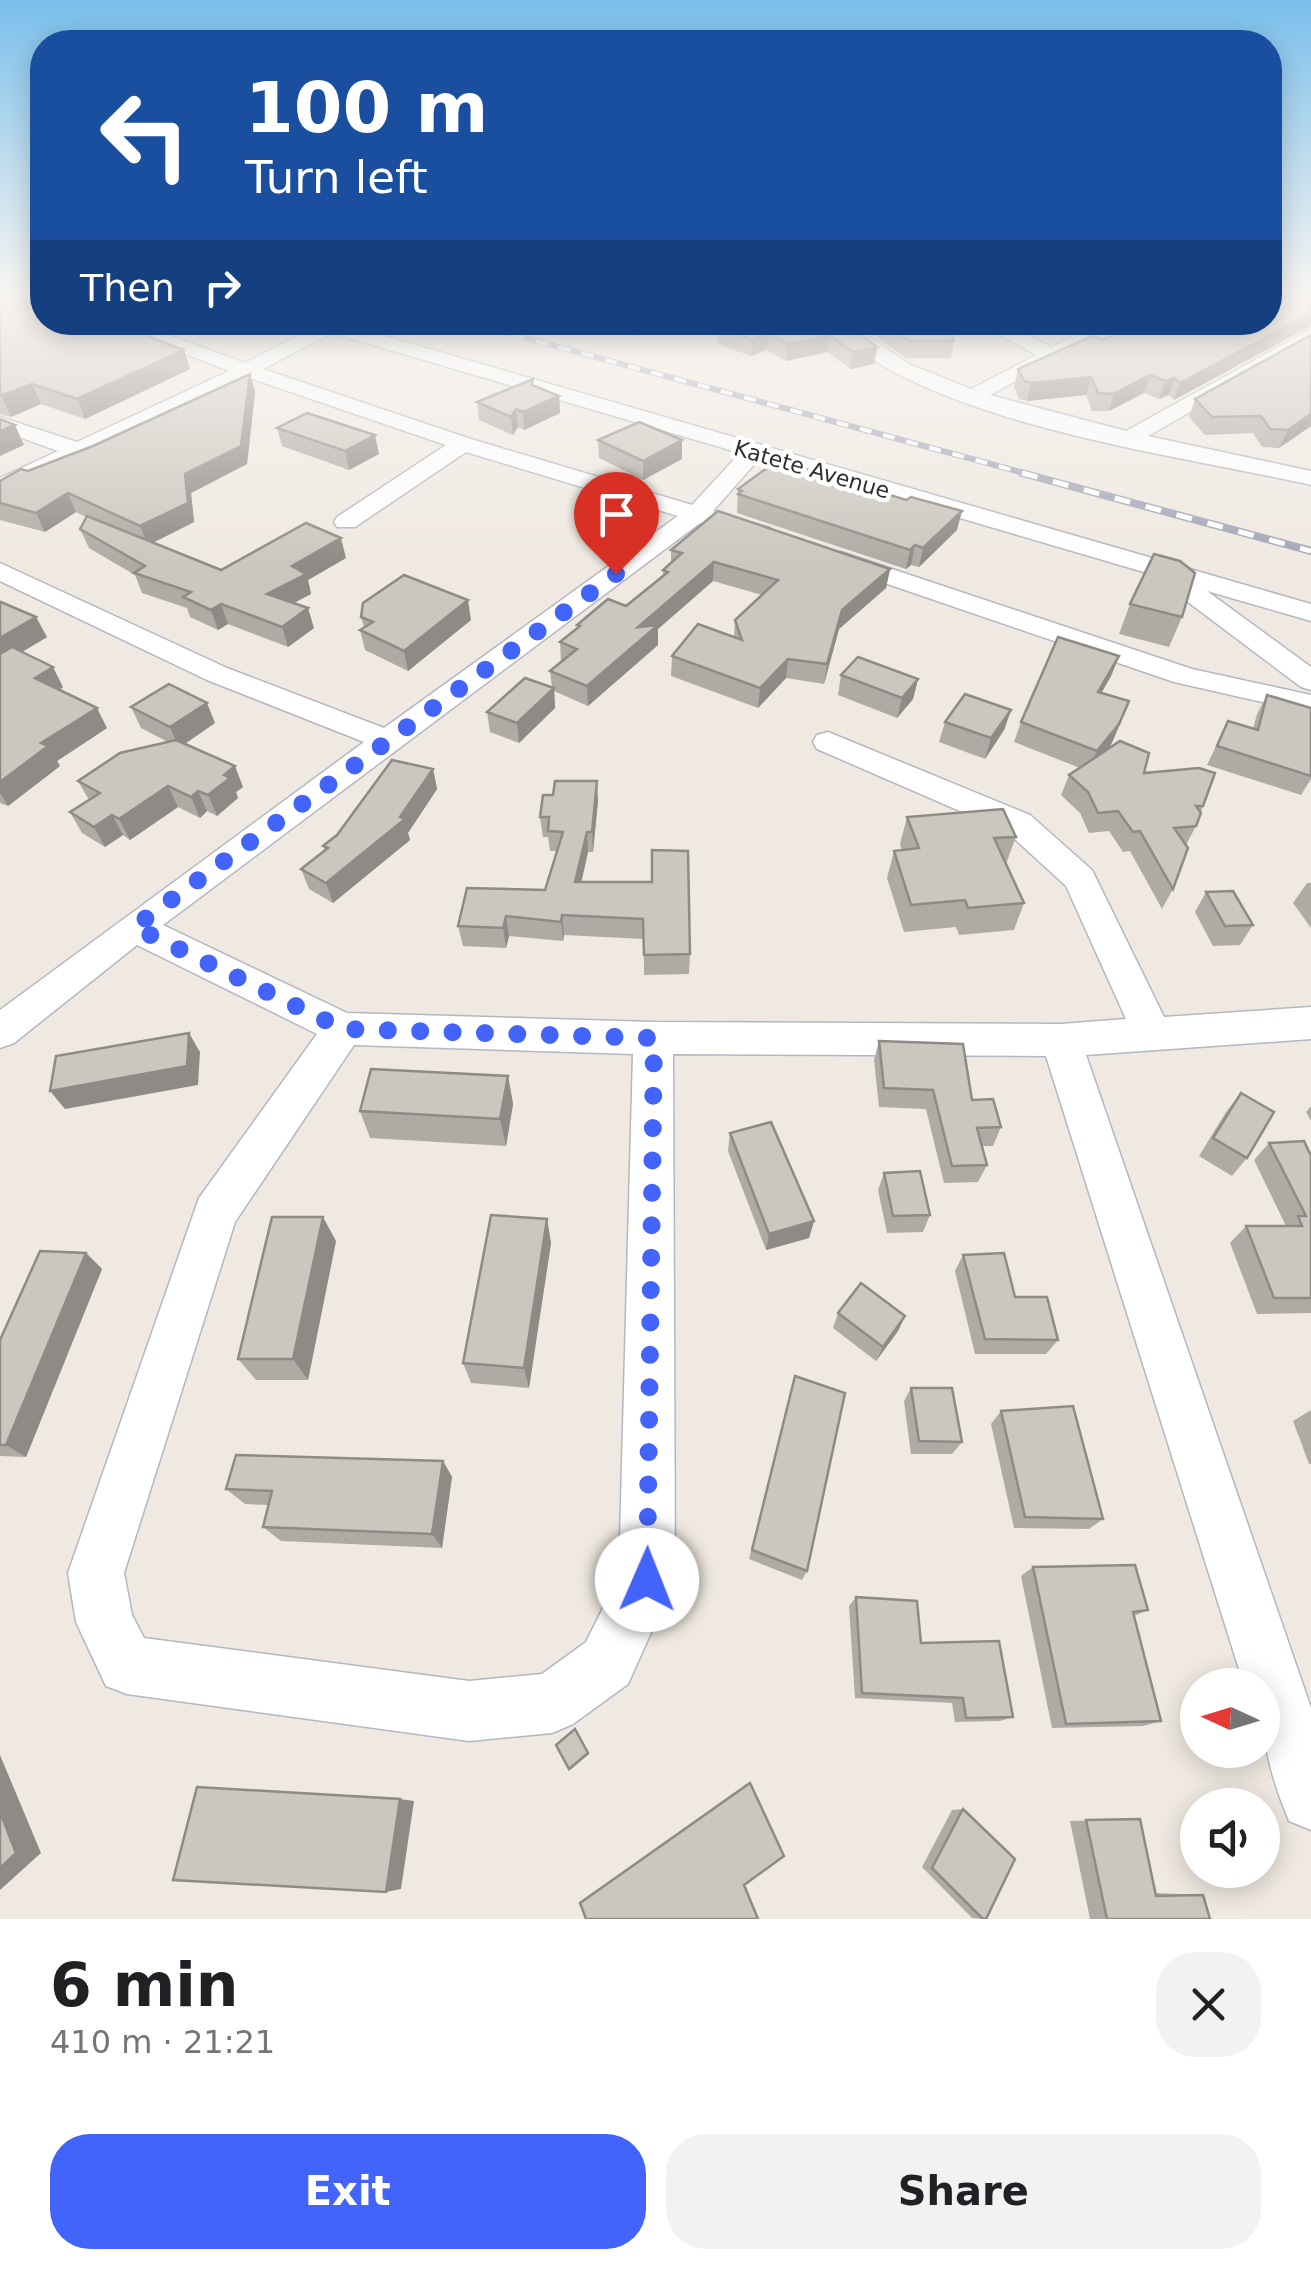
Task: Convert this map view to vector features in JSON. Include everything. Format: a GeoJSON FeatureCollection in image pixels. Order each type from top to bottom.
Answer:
{"type":"FeatureCollection","features":[{"type":"Feature","properties":{"kind":"street"},"geometry":{"type":"LineString","coordinates":[[0,487],[212,386]]}},
{"type":"Feature","properties":{"kind":"street"},"geometry":{"type":"LineString","coordinates":[[292,386],[463,444],[700,512],[1184,676],[1311,704]]}},
{"type":"Feature","properties":{"kind":"street","name":"Katete Avenue"},"geometry":{"type":"LineString","coordinates":[[527,386],[1311,613]]}},
{"type":"Feature","properties":{"kind":"street"},"geometry":{"type":"LineString","coordinates":[[948,386],[1133,436],[1311,478]]}},
{"type":"Feature","properties":{"kind":"street"},"geometry":{"type":"LineString","coordinates":[[975,395],[993,386]]}},
{"type":"Feature","properties":{"kind":"street"},"geometry":{"type":"LineString","coordinates":[[1133,436],[1221,386]]}},
{"type":"Feature","properties":{"kind":"street"},"geometry":{"type":"LineString","coordinates":[[0,423],[74,449]]}},
{"type":"Feature","properties":{"kind":"street"},"geometry":{"type":"LineString","coordinates":[[346,522],[463,444]]}},
{"type":"Feature","properties":{"kind":"street"},"geometry":{"type":"LineString","coordinates":[[0,1032],[134,927],[700,512],[753,452]]}},
{"type":"Feature","properties":{"kind":"street"},"geometry":{"type":"LineString","coordinates":[[0,570],[218,674],[388,740]]}},
{"type":"Feature","properties":{"kind":"street"},"geometry":{"type":"LineString","coordinates":[[1162,570],[1311,681]]}},
{"type":"Feature","properties":{"kind":"street"},"geometry":{"type":"LineString","coordinates":[[828,742],[1018,823],[1068,868],[1080,879],[1152,1034]]}},
{"type":"Feature","properties":{"kind":"street"},"geometry":{"type":"LineString","coordinates":[[134,927],[343,1029],[654,1038],[1062,1040],[1311,1023]]}},
{"type":"Feature","properties":{"kind":"street"},"geometry":{"type":"LineString","coordinates":[[343,1029],[215,1213],[96,1573],[106,1622],[127,1665],[469,1711],[552,1703],[607,1663],[647,1580],[654,1038]]}},
{"type":"Feature","properties":{"kind":"street"},"geometry":{"type":"LineString","coordinates":[[1062,1040],[1311,1799]]}},
{"type":"Feature","properties":{"kind":"building"},"geometry":{"type":"Polygon","coordinates":[[[0,386],[28,386],[0,396],[0,386]]]}},
{"type":"Feature","properties":{"kind":"building"},"geometry":{"type":"Polygon","coordinates":[[[37,386],[106,386],[77,399],[37,386]]]}},
{"type":"Feature","properties":{"kind":"building"},"geometry":{"type":"Polygon","coordinates":[[[225,386],[249,386],[241,446],[185,474],[188,503],[140,526],[68,493],[36,513],[0,503],[0,481],[21,469],[28,471],[225,386]]]}},
{"type":"Feature","properties":{"kind":"building"},"geometry":{"type":"Polygon","coordinates":[[[517,386],[533,386],[559,396],[523,412],[516,409],[511,417],[477,402],[517,386]]]}},
{"type":"Feature","properties":{"kind":"building"},"geometry":{"type":"Polygon","coordinates":[[[1095,386],[1130,386],[1114,394],[1098,393],[1095,386]]]}},
{"type":"Feature","properties":{"kind":"building"},"geometry":{"type":"Polygon","coordinates":[[[1219,386],[1311,386],[1311,414],[1288,430],[1270,429],[1261,416],[1212,417],[1195,399],[1219,386]]]}},
{"type":"Feature","properties":{"kind":"building"},"geometry":{"type":"Polygon","coordinates":[[[307,413],[375,435],[345,451],[277,428],[307,413]]]}},
{"type":"Feature","properties":{"kind":"building"},"geometry":{"type":"Polygon","coordinates":[[[0,419],[15,425],[0,431],[0,419]]]}},
{"type":"Feature","properties":{"kind":"building"},"geometry":{"type":"Polygon","coordinates":[[[639,422],[682,440],[643,461],[598,440],[639,422]]]}},
{"type":"Feature","properties":{"kind":"building"},"geometry":{"type":"Polygon","coordinates":[[[778,460],[906,500],[911,497],[962,511],[923,548],[915,545],[910,550],[738,494],[742,491],[738,489],[778,460]]]}},
{"type":"Feature","properties":{"kind":"building"},"geometry":{"type":"Polygon","coordinates":[[[718,511],[890,569],[842,610],[827,664],[788,659],[760,688],[672,656],[698,624],[742,640],[735,620],[778,580],[714,562],[638,627],[658,625],[587,686],[550,671],[577,649],[560,642],[580,626],[577,625],[608,599],[626,606],[668,572],[663,570],[682,553],[671,550],[718,511]]]}},
{"type":"Feature","properties":{"kind":"building"},"geometry":{"type":"Polygon","coordinates":[[[87,516],[221,570],[306,523],[341,538],[292,566],[306,574],[267,594],[308,608],[282,627],[221,604],[211,610],[183,597],[191,592],[134,573],[145,566],[80,529],[87,516]]]}},
{"type":"Feature","properties":{"kind":"building"},"geometry":{"type":"Polygon","coordinates":[[[1154,554],[1180,561],[1195,573],[1182,617],[1130,604],[1154,554]]]}},
{"type":"Feature","properties":{"kind":"building"},"geometry":{"type":"Polygon","coordinates":[[[404,575],[468,600],[404,651],[360,630],[373,622],[361,617],[363,603],[404,575]]]}},
{"type":"Feature","properties":{"kind":"building"},"geometry":{"type":"Polygon","coordinates":[[[1,602],[36,617],[0,638],[1,602]]]}},
{"type":"Feature","properties":{"kind":"building"},"geometry":{"type":"Polygon","coordinates":[[[1058,637],[1119,656],[1098,692],[1129,701],[1119,724],[1097,751],[1021,722],[1058,637]]]}},
{"type":"Feature","properties":{"kind":"building"},"geometry":{"type":"Polygon","coordinates":[[[12,647],[53,667],[35,678],[97,708],[41,743],[48,746],[0,782],[0,654],[12,647]]]}},
{"type":"Feature","properties":{"kind":"building"},"geometry":{"type":"Polygon","coordinates":[[[858,657],[918,679],[902,698],[841,675],[858,657]]]}},
{"type":"Feature","properties":{"kind":"building"},"geometry":{"type":"Polygon","coordinates":[[[525,678],[554,688],[517,723],[487,712],[525,678]]]}},
{"type":"Feature","properties":{"kind":"building"},"geometry":{"type":"Polygon","coordinates":[[[169,684],[207,703],[170,727],[131,707],[169,684]]]}},
{"type":"Feature","properties":{"kind":"building"},"geometry":{"type":"Polygon","coordinates":[[[965,694],[1011,710],[991,738],[945,722],[965,694]]]}},
{"type":"Feature","properties":{"kind":"building"},"geometry":{"type":"Polygon","coordinates":[[[1267,695],[1311,708],[1311,776],[1217,746],[1228,721],[1258,730],[1267,695]]]}},
{"type":"Feature","properties":{"kind":"building"},"geometry":{"type":"Polygon","coordinates":[[[176,740],[235,766],[224,775],[230,778],[208,795],[198,791],[191,797],[168,786],[119,819],[112,815],[94,827],[70,812],[100,793],[78,781],[120,753],[176,740]]]}},
{"type":"Feature","properties":{"kind":"building"},"geometry":{"type":"Polygon","coordinates":[[[1120,741],[1149,753],[1144,773],[1199,768],[1215,773],[1203,806],[1196,806],[1201,813],[1196,826],[1174,828],[1188,848],[1173,889],[1140,831],[1133,832],[1118,811],[1098,813],[1088,792],[1069,775],[1120,741]]]}},
{"type":"Feature","properties":{"kind":"building"},"geometry":{"type":"Polygon","coordinates":[[[392,760],[433,769],[400,817],[405,819],[326,883],[301,869],[328,848],[323,846],[337,835],[392,760]]]}},
{"type":"Feature","properties":{"kind":"building"},"geometry":{"type":"Polygon","coordinates":[[[555,781],[597,781],[592,832],[587,832],[575,882],[652,882],[652,850],[688,851],[690,954],[644,955],[643,919],[562,915],[561,922],[506,916],[503,928],[458,926],[467,888],[545,890],[563,832],[548,831],[549,817],[540,817],[543,795],[553,795],[555,781]]]}},
{"type":"Feature","properties":{"kind":"building"},"geometry":{"type":"Polygon","coordinates":[[[1003,809],[1016,837],[994,838],[1024,903],[968,908],[965,900],[911,905],[894,851],[919,848],[907,817],[1003,809]]]}},
{"type":"Feature","properties":{"kind":"building"},"geometry":{"type":"Polygon","coordinates":[[[1233,891],[1253,925],[1225,926],[1206,892],[1233,891]]]}},
{"type":"Feature","properties":{"kind":"building"},"geometry":{"type":"Polygon","coordinates":[[[189,1033],[187,1066],[50,1091],[56,1056],[189,1033]]]}},
{"type":"Feature","properties":{"kind":"building"},"geometry":{"type":"Polygon","coordinates":[[[879,1041],[963,1044],[972,1100],[993,1099],[1001,1127],[977,1128],[987,1165],[952,1166],[933,1090],[884,1088],[879,1041]]]}},
{"type":"Feature","properties":{"kind":"building"},"geometry":{"type":"Polygon","coordinates":[[[371,1069],[508,1076],[500,1119],[360,1111],[371,1069]]]}},
{"type":"Feature","properties":{"kind":"building"},"geometry":{"type":"Polygon","coordinates":[[[1241,1093],[1274,1112],[1247,1158],[1213,1138],[1241,1093]]]}},
{"type":"Feature","properties":{"kind":"building"},"geometry":{"type":"Polygon","coordinates":[[[771,1122],[814,1221],[769,1234],[730,1133],[771,1122]]]}},
{"type":"Feature","properties":{"kind":"building"},"geometry":{"type":"Polygon","coordinates":[[[1304,1141],[1311,1156],[1311,1298],[1274,1298],[1246,1226],[1302,1226],[1298,1216],[1306,1216],[1269,1143],[1304,1141]]]}},
{"type":"Feature","properties":{"kind":"building"},"geometry":{"type":"Polygon","coordinates":[[[920,1171],[930,1215],[893,1216],[884,1173],[920,1171]]]}},
{"type":"Feature","properties":{"kind":"building"},"geometry":{"type":"Polygon","coordinates":[[[491,1215],[547,1219],[524,1368],[463,1363],[491,1215]]]}},
{"type":"Feature","properties":{"kind":"building"},"geometry":{"type":"Polygon","coordinates":[[[272,1217],[323,1217],[293,1359],[238,1359],[272,1217]]]}},
{"type":"Feature","properties":{"kind":"building"},"geometry":{"type":"Polygon","coordinates":[[[40,1251],[86,1253],[6,1445],[0,1445],[0,1340],[40,1251]]]}},
{"type":"Feature","properties":{"kind":"building"},"geometry":{"type":"Polygon","coordinates":[[[1004,1253],[1015,1297],[1047,1297],[1058,1340],[985,1339],[963,1255],[1004,1253]]]}},
{"type":"Feature","properties":{"kind":"building"},"geometry":{"type":"Polygon","coordinates":[[[861,1283],[905,1316],[883,1347],[838,1313],[861,1283]]]}},
{"type":"Feature","properties":{"kind":"building"},"geometry":{"type":"Polygon","coordinates":[[[795,1376],[845,1393],[807,1571],[752,1550],[795,1376]]]}},
{"type":"Feature","properties":{"kind":"building"},"geometry":{"type":"Polygon","coordinates":[[[911,1388],[952,1388],[962,1442],[919,1441],[911,1388]]]}},
{"type":"Feature","properties":{"kind":"building"},"geometry":{"type":"Polygon","coordinates":[[[1073,1406],[1103,1519],[1025,1517],[1001,1411],[1073,1406]]]}},
{"type":"Feature","properties":{"kind":"building"},"geometry":{"type":"Polygon","coordinates":[[[236,1455],[443,1461],[432,1534],[263,1527],[272,1491],[226,1489],[236,1455]]]}},
{"type":"Feature","properties":{"kind":"building"},"geometry":{"type":"Polygon","coordinates":[[[1135,1565],[1148,1610],[1133,1612],[1161,1721],[1066,1724],[1033,1567],[1135,1565]]]}},
{"type":"Feature","properties":{"kind":"building"},"geometry":{"type":"Polygon","coordinates":[[[856,1597],[917,1601],[921,1643],[999,1641],[1013,1717],[966,1718],[963,1698],[862,1693],[856,1597]]]}},
{"type":"Feature","properties":{"kind":"building"},"geometry":{"type":"Polygon","coordinates":[[[575,1729],[588,1753],[569,1769],[556,1745],[575,1729]]]}},
{"type":"Feature","properties":{"kind":"building"},"geometry":{"type":"Polygon","coordinates":[[[750,1783],[784,1856],[744,1885],[758,1919],[586,1919],[580,1903],[750,1783]]]}},
{"type":"Feature","properties":{"kind":"building"},"geometry":{"type":"Polygon","coordinates":[[[197,1787],[400,1799],[386,1892],[173,1880],[197,1787]]]}},
{"type":"Feature","properties":{"kind":"building"},"geometry":{"type":"Polygon","coordinates":[[[963,1809],[1015,1859],[986,1919],[932,1868],[963,1809]]]}},
{"type":"Feature","properties":{"kind":"building"},"geometry":{"type":"Polygon","coordinates":[[[0,1812],[16,1853],[0,1868],[0,1812]]]}},
{"type":"Feature","properties":{"kind":"building"},"geometry":{"type":"Polygon","coordinates":[[[1140,1819],[1156,1896],[1203,1895],[1210,1919],[1107,1919],[1086,1820],[1140,1819]]]}},
{"type":"Feature","properties":{"kind":"railway"},"geometry":{"type":"LineString","coordinates":[[701,386],[1031,475]]}},
{"type":"Feature","properties":{"kind":"railway"},"geometry":{"type":"LineString","coordinates":[[1022,473],[1311,551]]}},
{"type":"Feature","properties":{"kind":"route"},"geometry":{"type":"LineString","coordinates":[[616,574],[134,927],[343,1029],[654,1038],[647,1580]]}}]}
